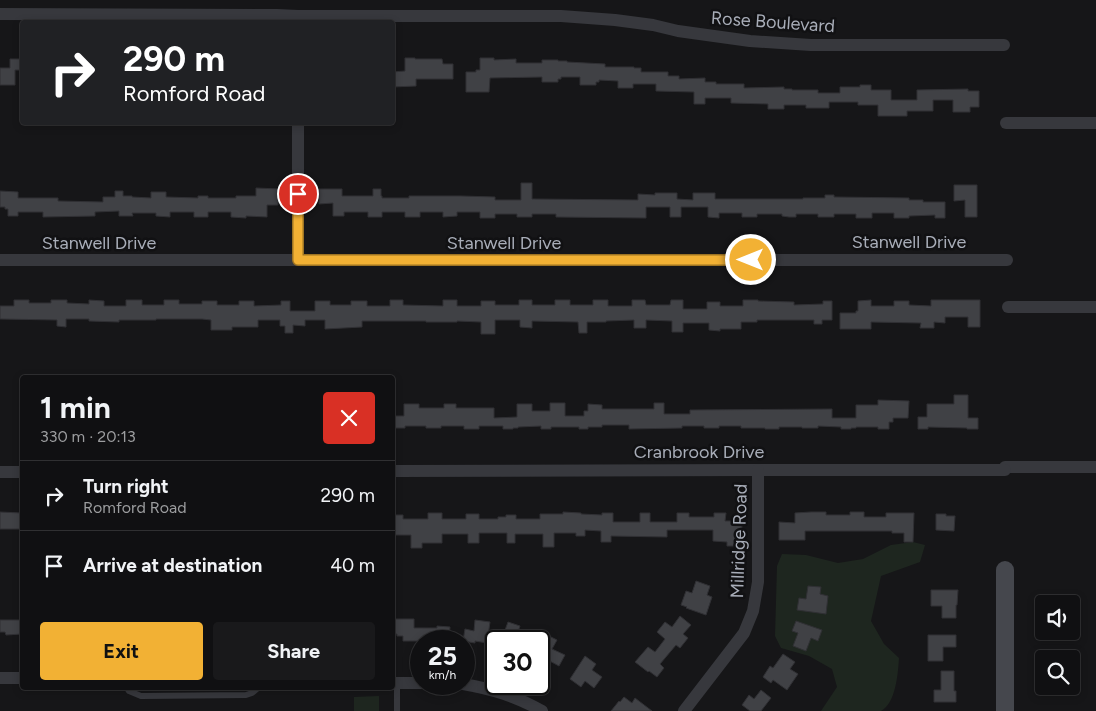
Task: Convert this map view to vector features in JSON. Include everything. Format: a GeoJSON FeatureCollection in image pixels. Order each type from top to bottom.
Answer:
{"type":"FeatureCollection","features":[{"type":"Feature","properties":{"kind":"street","name":"Rose Boulevard"},"geometry":{"type":"LineString","coordinates":[[0,14],[277,15],[298,19],[562,16],[638,23],[750,41],[811,45],[1004,45]]}},
{"type":"Feature","properties":{"kind":"street"},"geometry":{"type":"LineString","coordinates":[[1006,123],[1096,123]]}},
{"type":"Feature","properties":{"kind":"street"},"geometry":{"type":"LineString","coordinates":[[298,125],[298,260]]}},
{"type":"Feature","properties":{"kind":"street","name":"Stanwell Drive"},"geometry":{"type":"LineString","coordinates":[[0,260],[1007,260]]}},
{"type":"Feature","properties":{"kind":"street"},"geometry":{"type":"LineString","coordinates":[[1008,307],[1096,307]]}},
{"type":"Feature","properties":{"kind":"street","name":"Cranbrook Drive"},"geometry":{"type":"LineString","coordinates":[[395,471],[758,470],[1096,466]]}},
{"type":"Feature","properties":{"kind":"street","name":"Millridge Road"},"geometry":{"type":"LineString","coordinates":[[684,711],[744,633],[753,611],[758,582],[758,470]]}},
{"type":"Feature","properties":{"kind":"street"},"geometry":{"type":"LineString","coordinates":[[0,472],[20,472]]}},
{"type":"Feature","properties":{"kind":"street"},"geometry":{"type":"LineString","coordinates":[[1004,570],[1005,711]]}},
{"type":"Feature","properties":{"kind":"street"},"geometry":{"type":"LineString","coordinates":[[0,678],[20,678]]}},
{"type":"Feature","properties":{"kind":"street"},"geometry":{"type":"LineString","coordinates":[[395,683],[410,683]]}},
{"type":"Feature","properties":{"kind":"street"},"geometry":{"type":"LineString","coordinates":[[475,687],[500,692],[542,711]]}},
{"type":"Feature","properties":{"kind":"lane"},"geometry":{"type":"LineString","coordinates":[[395,683],[397,711]]}},
{"type":"Feature","properties":{"kind":"lane"},"geometry":{"type":"LineString","coordinates":[[128,690],[142,696],[246,695],[256,690]]}},
{"type":"Feature","properties":{"kind":"shaded area"},"geometry":{"type":"Polygon","coordinates":[[[913,542],[925,545],[920,562],[881,576],[871,621],[884,644],[899,658],[895,687],[890,701],[881,711],[821,711],[837,687],[832,669],[809,656],[781,648],[775,636],[777,566],[782,554],[806,555],[838,563],[863,559],[891,545],[913,542]]]}},
{"type":"Feature","properties":{"kind":"shaded area"},"geometry":{"type":"Polygon","coordinates":[[[379,696],[379,711],[354,711],[354,697],[379,696]]]}},
{"type":"Feature","properties":{"kind":"building"},"geometry":{"type":"Polygon","coordinates":[[[405,58],[442,59],[443,64],[453,64],[453,79],[416,79],[416,86],[395,87],[395,72],[405,71],[405,58]]]}},
{"type":"Feature","properties":{"kind":"building"},"geometry":{"type":"Polygon","coordinates":[[[480,58],[494,58],[494,60],[516,59],[516,63],[542,63],[542,60],[558,60],[605,64],[605,67],[634,67],[641,68],[641,72],[668,72],[668,76],[679,76],[679,79],[705,78],[705,82],[716,82],[716,84],[744,84],[744,88],[784,87],[784,89],[792,90],[818,90],[818,93],[840,93],[840,87],[871,85],[871,90],[891,90],[891,100],[917,100],[917,90],[968,89],[968,91],[979,91],[979,107],[970,107],[970,112],[953,112],[953,100],[933,100],[933,111],[907,111],[907,116],[878,116],[878,105],[858,105],[858,102],[829,102],[829,108],[806,108],[806,105],[784,105],[784,109],[768,109],[768,104],[731,103],[731,98],[705,98],[705,104],[694,104],[694,92],[656,91],[656,84],[633,84],[633,88],[618,88],[618,81],[599,80],[599,82],[596,82],[596,85],[580,85],[580,77],[561,77],[561,79],[558,79],[558,82],[542,82],[542,77],[490,78],[489,92],[466,92],[466,72],[480,70],[480,58]]]}},
{"type":"Feature","properties":{"kind":"building"},"geometry":{"type":"Polygon","coordinates":[[[10,59],[20,59],[20,70],[15,70],[15,85],[0,85],[0,68],[10,68],[10,59]]]}},
{"type":"Feature","properties":{"kind":"building"},"geometry":{"type":"Polygon","coordinates":[[[521,183],[532,183],[532,199],[638,200],[638,194],[655,195],[655,193],[677,193],[677,199],[693,200],[693,193],[715,193],[715,199],[803,199],[825,198],[825,195],[834,195],[834,197],[909,198],[909,200],[923,200],[923,202],[945,202],[945,218],[935,218],[935,215],[894,218],[894,213],[872,213],[872,218],[856,218],[856,214],[834,214],[834,217],[818,217],[818,214],[796,214],[796,217],[789,217],[782,216],[782,214],[757,214],[757,217],[742,217],[742,213],[719,213],[719,218],[708,217],[708,207],[681,207],[681,217],[670,217],[670,207],[646,207],[646,218],[556,217],[556,214],[532,214],[532,217],[517,217],[517,214],[495,214],[495,218],[480,218],[480,212],[457,212],[457,216],[443,217],[443,212],[420,212],[420,217],[405,217],[405,212],[382,212],[382,217],[368,217],[368,212],[344,212],[344,216],[333,216],[333,203],[319,204],[319,189],[342,189],[342,196],[373,196],[373,189],[381,189],[382,198],[461,196],[495,197],[495,200],[521,200],[521,183]]]}},
{"type":"Feature","properties":{"kind":"building"},"geometry":{"type":"Polygon","coordinates":[[[954,185],[977,185],[977,217],[965,217],[965,200],[954,201],[954,185]]]}},
{"type":"Feature","properties":{"kind":"building"},"geometry":{"type":"Polygon","coordinates":[[[256,188],[279,189],[278,205],[267,205],[267,217],[231,217],[231,212],[208,212],[208,217],[194,217],[194,212],[170,212],[170,217],[156,216],[156,213],[132,213],[133,216],[119,216],[119,211],[95,212],[95,216],[43,217],[43,212],[18,212],[18,216],[8,216],[8,209],[0,207],[0,191],[18,192],[18,198],[58,198],[58,201],[103,202],[103,197],[115,197],[115,191],[123,191],[123,196],[132,197],[151,198],[151,192],[166,192],[166,197],[198,198],[198,196],[208,196],[208,198],[236,198],[236,196],[256,196],[256,188]]]}},
{"type":"Feature","properties":{"kind":"building"},"geometry":{"type":"Polygon","coordinates":[[[14,300],[29,300],[29,303],[51,303],[51,300],[67,300],[67,303],[89,304],[89,300],[104,301],[104,306],[126,306],[126,300],[142,300],[142,305],[164,305],[164,300],[179,300],[179,304],[202,304],[202,301],[217,301],[217,305],[239,305],[239,301],[254,301],[254,306],[281,305],[281,301],[290,301],[290,311],[315,311],[315,301],[330,301],[330,305],[351,305],[351,301],[367,301],[367,306],[390,306],[390,300],[403,300],[403,305],[443,306],[443,300],[457,300],[457,306],[481,306],[481,301],[495,301],[495,305],[519,305],[519,300],[532,300],[532,305],[555,305],[555,300],[570,300],[570,305],[593,305],[593,300],[608,300],[608,306],[632,306],[632,300],[645,300],[646,305],[670,305],[671,300],[683,300],[683,309],[707,309],[707,302],[720,302],[720,306],[743,306],[743,300],[794,302],[794,305],[823,304],[823,301],[832,301],[832,320],[822,320],[822,324],[814,324],[814,320],[757,320],[757,322],[741,322],[741,329],[720,329],[720,331],[709,330],[709,323],[683,323],[683,332],[672,332],[672,321],[646,320],[646,328],[634,328],[634,320],[606,321],[587,322],[587,333],[579,333],[578,322],[532,321],[532,328],[520,327],[520,320],[495,320],[495,334],[481,334],[481,322],[362,321],[362,327],[325,329],[325,320],[305,320],[305,326],[293,325],[293,333],[285,333],[285,326],[280,326],[280,320],[258,320],[258,327],[232,327],[232,330],[211,330],[211,320],[202,319],[119,320],[119,322],[66,319],[66,327],[57,326],[57,320],[0,319],[0,306],[14,306],[14,300]]]}},
{"type":"Feature","properties":{"kind":"building"},"geometry":{"type":"Polygon","coordinates":[[[871,300],[871,306],[894,306],[894,301],[909,301],[909,305],[931,306],[931,300],[980,300],[980,327],[968,327],[968,317],[945,317],[945,323],[934,322],[934,328],[920,328],[921,323],[871,322],[871,329],[840,329],[840,313],[856,313],[858,311],[858,301],[871,300]]]}},
{"type":"Feature","properties":{"kind":"building"},"geometry":{"type":"Polygon","coordinates":[[[954,395],[968,395],[968,418],[978,418],[978,429],[928,427],[928,429],[918,429],[918,417],[927,417],[927,404],[954,404],[954,395]]]}},
{"type":"Feature","properties":{"kind":"building"},"geometry":{"type":"Polygon","coordinates":[[[878,400],[909,401],[908,418],[893,418],[893,422],[889,422],[889,429],[856,427],[841,429],[841,427],[818,426],[818,428],[779,427],[779,429],[765,429],[741,428],[741,426],[704,428],[704,426],[682,426],[682,428],[629,429],[629,425],[602,425],[602,427],[588,427],[588,429],[579,429],[579,427],[551,427],[551,429],[541,429],[541,426],[513,429],[503,429],[503,426],[479,426],[479,429],[464,429],[464,426],[426,428],[426,426],[405,426],[405,428],[395,428],[395,416],[404,416],[404,404],[419,404],[419,408],[444,408],[444,404],[456,404],[456,408],[494,408],[494,418],[517,417],[517,404],[532,404],[532,411],[550,411],[550,403],[565,403],[565,416],[584,416],[584,411],[588,411],[588,404],[602,405],[602,409],[654,409],[654,403],[664,403],[664,414],[690,414],[690,410],[832,409],[832,418],[856,418],[856,405],[878,405],[878,400]]]}},
{"type":"Feature","properties":{"kind":"building"},"geometry":{"type":"Polygon","coordinates":[[[0,512],[20,513],[20,529],[0,529],[0,512]]]}},
{"type":"Feature","properties":{"kind":"building"},"geometry":{"type":"Polygon","coordinates":[[[563,512],[602,515],[602,513],[613,513],[613,522],[640,522],[640,513],[650,513],[650,522],[677,522],[677,513],[689,513],[689,517],[714,517],[714,513],[726,513],[725,521],[740,521],[742,524],[741,542],[735,541],[735,546],[727,546],[727,542],[713,541],[713,530],[667,530],[667,537],[611,536],[611,542],[601,542],[601,531],[585,530],[585,536],[576,536],[576,533],[554,533],[554,547],[543,547],[543,534],[515,534],[515,543],[507,543],[507,533],[479,533],[479,543],[468,543],[468,534],[442,534],[442,543],[422,543],[422,548],[411,548],[411,535],[395,535],[395,515],[403,515],[403,519],[428,519],[428,513],[442,513],[442,519],[466,519],[466,514],[479,514],[479,519],[498,519],[498,517],[506,517],[506,515],[516,515],[516,519],[540,519],[540,514],[563,514],[563,512]]]}},
{"type":"Feature","properties":{"kind":"building"},"geometry":{"type":"Polygon","coordinates":[[[826,512],[826,515],[850,515],[850,512],[864,512],[864,517],[886,517],[886,513],[914,513],[913,542],[904,542],[904,533],[892,533],[892,531],[805,531],[805,540],[779,540],[779,522],[795,523],[795,513],[826,512]]]}},
{"type":"Feature","properties":{"kind":"building"},"geometry":{"type":"Polygon","coordinates":[[[936,514],[955,516],[954,531],[936,530],[936,514]]]}},
{"type":"Feature","properties":{"kind":"building"},"geometry":{"type":"Polygon","coordinates":[[[696,581],[710,586],[707,595],[712,597],[706,615],[681,605],[686,591],[692,593],[696,581]]]}},
{"type":"Feature","properties":{"kind":"building"},"geometry":{"type":"Polygon","coordinates":[[[808,586],[821,587],[820,594],[828,596],[826,614],[797,610],[799,598],[806,599],[808,586]]]}},
{"type":"Feature","properties":{"kind":"building"},"geometry":{"type":"Polygon","coordinates":[[[931,590],[958,590],[956,618],[942,618],[942,606],[931,606],[931,590]]]}},
{"type":"Feature","properties":{"kind":"building"},"geometry":{"type":"Polygon","coordinates":[[[680,616],[691,625],[683,634],[688,638],[680,648],[676,645],[660,664],[664,668],[657,677],[635,662],[648,647],[655,652],[665,639],[657,632],[665,622],[672,627],[680,616]]]}},
{"type":"Feature","properties":{"kind":"building"},"geometry":{"type":"Polygon","coordinates":[[[395,619],[414,619],[414,628],[450,627],[450,630],[410,630],[410,641],[403,641],[403,636],[395,634],[395,619]]]}},
{"type":"Feature","properties":{"kind":"building"},"geometry":{"type":"Polygon","coordinates":[[[0,620],[20,620],[20,634],[6,635],[5,632],[0,632],[0,620]]]}},
{"type":"Feature","properties":{"kind":"building"},"geometry":{"type":"Polygon","coordinates":[[[475,620],[490,622],[489,630],[485,630],[485,643],[475,641],[475,620]]]}},
{"type":"Feature","properties":{"kind":"building"},"geometry":{"type":"Polygon","coordinates":[[[796,621],[822,630],[818,641],[811,638],[806,651],[793,646],[798,633],[792,631],[796,621]]]}},
{"type":"Feature","properties":{"kind":"building"},"geometry":{"type":"Polygon","coordinates":[[[508,622],[520,626],[519,630],[505,630],[508,622]]]}},
{"type":"Feature","properties":{"kind":"building"},"geometry":{"type":"Polygon","coordinates":[[[928,635],[956,635],[956,647],[943,647],[943,661],[928,661],[928,635]]]}},
{"type":"Feature","properties":{"kind":"building"},"geometry":{"type":"Polygon","coordinates":[[[550,636],[557,640],[552,649],[565,655],[559,666],[550,661],[550,636]]]}},
{"type":"Feature","properties":{"kind":"building"},"geometry":{"type":"Polygon","coordinates":[[[783,654],[795,662],[790,669],[798,674],[787,690],[773,680],[771,683],[763,677],[770,666],[773,668],[783,654]]]}},
{"type":"Feature","properties":{"kind":"building"},"geometry":{"type":"Polygon","coordinates":[[[585,656],[596,664],[592,670],[602,677],[594,688],[585,681],[581,687],[570,679],[585,656]]]}},
{"type":"Feature","properties":{"kind":"building"},"geometry":{"type":"Polygon","coordinates":[[[941,671],[954,671],[956,702],[934,702],[934,690],[941,690],[941,671]]]}},
{"type":"Feature","properties":{"kind":"building"},"geometry":{"type":"Polygon","coordinates":[[[761,690],[771,698],[761,711],[750,711],[742,705],[749,695],[754,699],[761,690]]]}},
{"type":"Feature","properties":{"kind":"building"},"geometry":{"type":"Polygon","coordinates":[[[624,697],[632,703],[635,698],[652,711],[611,711],[624,697]]]}},
{"type":"Feature","properties":{"kind":"route"},"geometry":{"type":"LineString","coordinates":[[298,194],[298,260],[751,260]]}}]}
